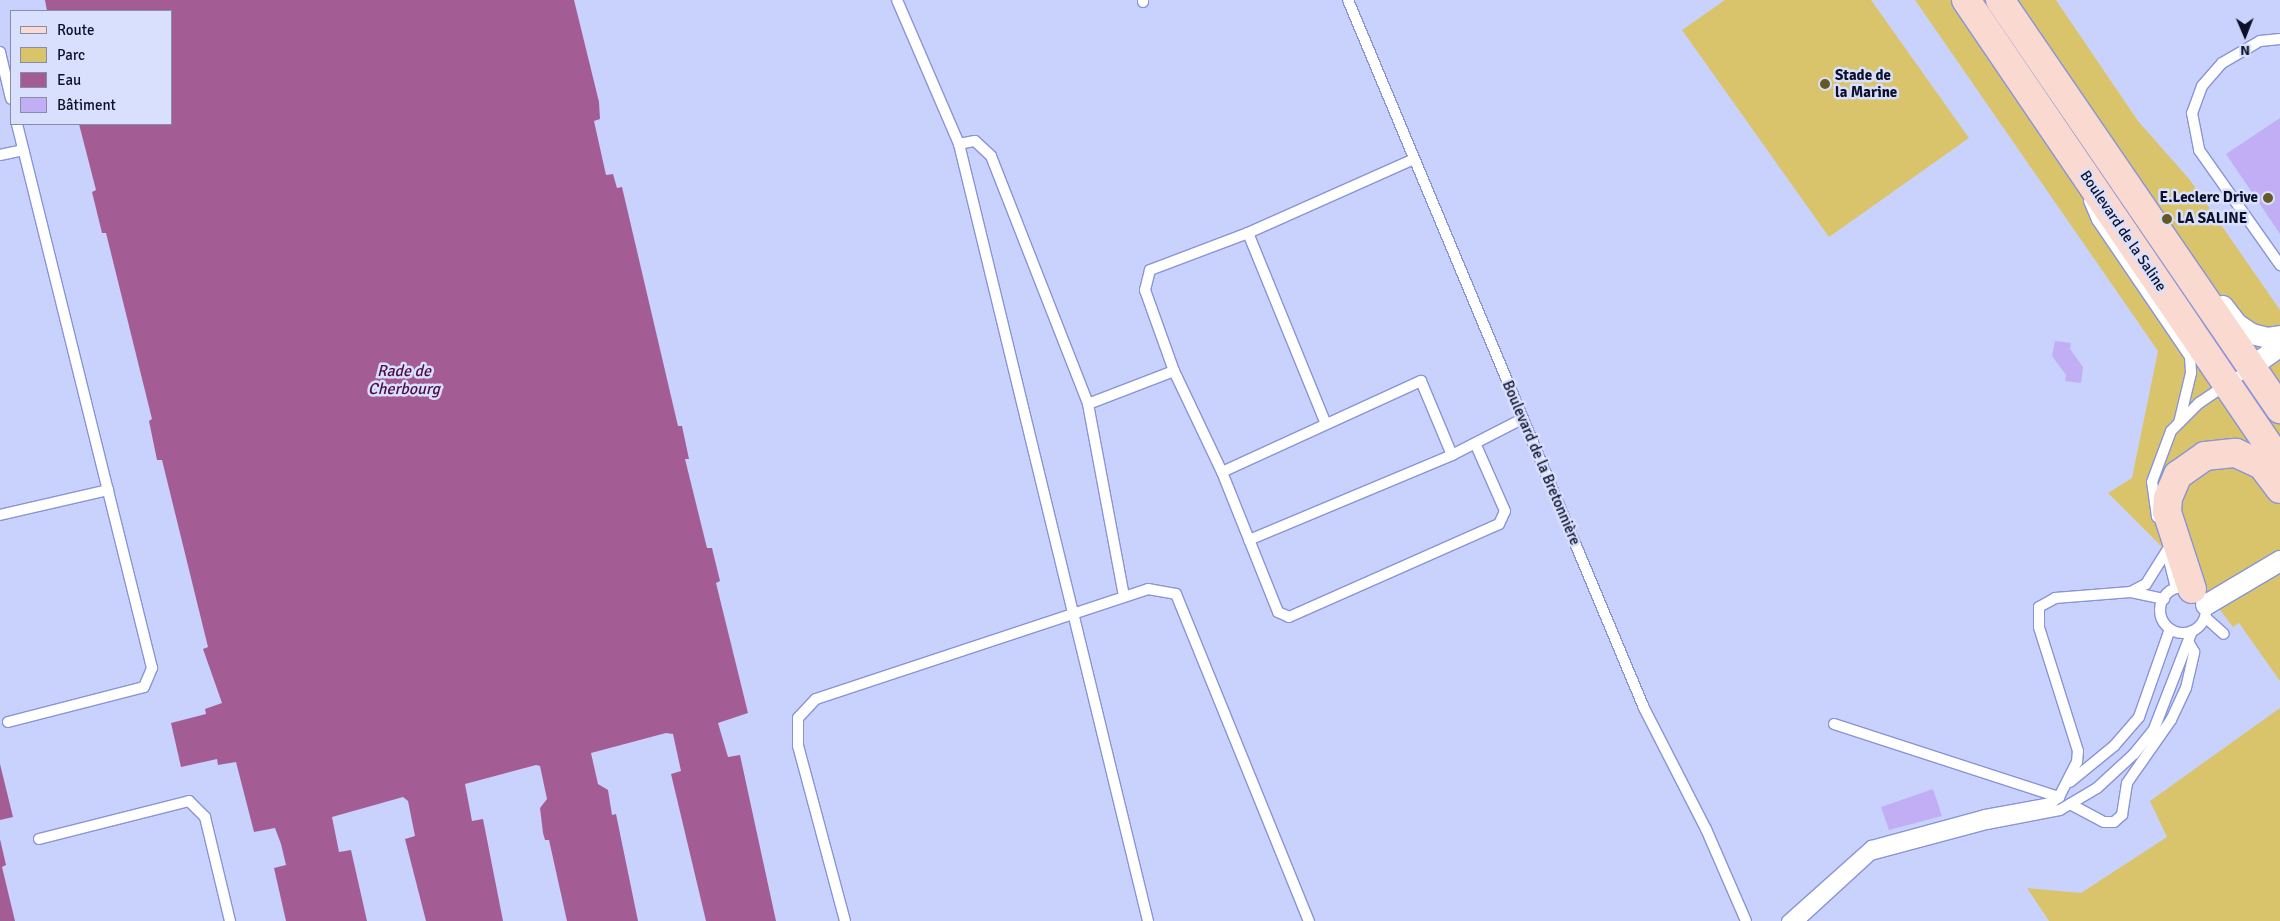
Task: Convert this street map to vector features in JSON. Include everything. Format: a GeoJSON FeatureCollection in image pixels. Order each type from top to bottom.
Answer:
{"type":"FeatureCollection","features":[{"type":"Feature","properties":{"kind":"main road","name":"Boulevard de la Saline"},"geometry":{"type":"LineString","coordinates":[[1966,0],[2280,462]]}},
{"type":"Feature","properties":{"kind":"main road","name":"Boulevard de la Saline"},"geometry":{"type":"LineString","coordinates":[[2000,0],[2280,409]]}},
{"type":"Feature","properties":{"kind":"main road"},"geometry":{"type":"LineString","coordinates":[[2195,600],[2167,512],[2168,498],[2178,475],[2205,456],[2236,453],[2262,465],[2280,489]]}},
{"type":"Feature","properties":{"kind":"street"},"geometry":{"type":"LineString","coordinates":[[2093,134],[2141,185],[2237,324],[2260,337],[2280,336]]}},
{"type":"Feature","properties":{"kind":"street"},"geometry":{"type":"LineString","coordinates":[[2251,368],[2280,347]]}},
{"type":"Feature","properties":{"kind":"street"},"geometry":{"type":"LineString","coordinates":[[2195,600],[2280,560]]}},
{"type":"Feature","properties":{"kind":"lane"},"geometry":{"type":"LineString","coordinates":[[897,0],[959,144],[1148,921]]}},
{"type":"Feature","properties":{"kind":"lane","name":"Boulevard de la Bretonnière"},"geometry":{"type":"LineString","coordinates":[[1348,0],[1644,708],[1706,829],[1746,921]]}},
{"type":"Feature","properties":{"kind":"lane"},"geometry":{"type":"LineString","coordinates":[[2280,39],[2260,41],[2222,63],[2202,86],[2192,114],[2199,150],[2280,265]]}},
{"type":"Feature","properties":{"kind":"lane"},"geometry":{"type":"LineString","coordinates":[[0,52],[10,95]]}},
{"type":"Feature","properties":{"kind":"lane"},"geometry":{"type":"LineString","coordinates":[[8,722],[144,687],[152,668],[17,125]]}},
{"type":"Feature","properties":{"kind":"lane"},"geometry":{"type":"LineString","coordinates":[[959,144],[975,141],[990,156],[1088,404],[1124,596]]}},
{"type":"Feature","properties":{"kind":"lane"},"geometry":{"type":"LineString","coordinates":[[0,155],[24,150]]}},
{"type":"Feature","properties":{"kind":"lane"},"geometry":{"type":"LineString","coordinates":[[2068,150],[2097,220],[2190,357],[2191,373],[2179,423]]}},
{"type":"Feature","properties":{"kind":"lane"},"geometry":{"type":"LineString","coordinates":[[1414,159],[1248,233],[1150,270],[1146,290],[1174,371],[1222,472],[1278,612],[1290,617],[1498,524],[1505,511],[1475,442]]}},
{"type":"Feature","properties":{"kind":"lane"},"geometry":{"type":"LineString","coordinates":[[1248,233],[1326,422]]}},
{"type":"Feature","properties":{"kind":"lane"},"geometry":{"type":"LineString","coordinates":[[2224,634],[2195,600],[2167,550],[2152,496],[2152,482],[2159,455],[2179,423],[2227,383],[2251,368]]}},
{"type":"Feature","properties":{"kind":"lane"},"geometry":{"type":"LineString","coordinates":[[1088,404],[1174,371]]}},
{"type":"Feature","properties":{"kind":"lane"},"geometry":{"type":"LineString","coordinates":[[1222,472],[1326,422],[1420,381],[1452,455]]}},
{"type":"Feature","properties":{"kind":"lane"},"geometry":{"type":"LineString","coordinates":[[1249,540],[1452,455],[1522,419]]}},
{"type":"Feature","properties":{"kind":"lane"},"geometry":{"type":"LineString","coordinates":[[0,516],[108,490]]}},
{"type":"Feature","properties":{"kind":"lane"},"geometry":{"type":"LineString","coordinates":[[2131,592],[2146,584],[2167,550]]}},
{"type":"Feature","properties":{"kind":"lane"},"geometry":{"type":"LineString","coordinates":[[845,921],[798,746],[798,718],[816,699],[1148,589],[1176,594],[1308,921]]}},
{"type":"Feature","properties":{"kind":"lane"},"geometry":{"type":"LineString","coordinates":[[2069,783],[2078,751],[2039,627],[2039,607],[2055,598],[2131,592],[2164,599],[2195,600]]}},
{"type":"Feature","properties":{"kind":"lane"},"geometry":{"type":"LineString","coordinates":[[1786,921],[1871,846],[1944,826],[2051,803],[2059,797],[2069,783],[2114,746],[2139,716],[2170,628],[2161,612],[2164,599]]}},
{"type":"Feature","properties":{"kind":"lane"},"geometry":{"type":"LineString","coordinates":[[1799,921],[1871,855],[1987,824],[2060,810],[2097,788],[2128,760],[2154,729],[2189,643],[2195,600]]}},
{"type":"Feature","properties":{"kind":"lane"},"geometry":{"type":"LineString","coordinates":[[2170,628],[2192,631]]}},
{"type":"Feature","properties":{"kind":"lane"},"geometry":{"type":"LineString","coordinates":[[2070,804],[2104,822],[2114,822],[2122,815],[2127,783],[2171,720],[2186,688],[2194,652],[2189,643]]}},
{"type":"Feature","properties":{"kind":"lane"},"geometry":{"type":"LineString","coordinates":[[1834,724],[2059,797]]}},
{"type":"Feature","properties":{"kind":"lane"},"geometry":{"type":"LineString","coordinates":[[39,839],[189,800],[205,818],[230,921]]}},
{"type":"Feature","properties":{"kind":"green space","name":"Stade de la Marine"},"geometry":{"type":"Polygon","coordinates":[[[1725,0],[1871,0],[1969,138],[1829,237],[1682,30],[1725,0]]]}},
{"type":"Feature","properties":{"kind":"green space"},"geometry":{"type":"Polygon","coordinates":[[[1915,0],[2056,0],[2138,121],[2190,180],[2280,310],[2280,681],[2239,623],[2233,627],[2204,589],[2108,493],[2132,478],[2158,351],[1915,0]]]}},
{"type":"Feature","properties":{"kind":"green space"},"geometry":{"type":"Polygon","coordinates":[[[2280,708],[2280,921],[2049,921],[2027,888],[2081,893],[2167,837],[2150,801],[2280,708]]]}},
{"type":"Feature","properties":{"kind":"water","name":"Rade de Cherbourg"},"geometry":{"type":"Polygon","coordinates":[[[45,0],[574,0],[599,102],[600,119],[594,121],[606,175],[613,174],[617,188],[622,187],[678,426],[682,426],[689,459],[685,459],[707,548],[712,548],[720,581],[716,583],[748,713],[718,723],[728,757],[740,755],[776,921],[706,921],[671,774],[681,771],[673,734],[666,733],[591,753],[598,784],[608,790],[612,815],[616,814],[638,921],[567,921],[549,840],[545,840],[543,833],[540,808],[547,799],[540,766],[536,765],[465,784],[472,821],[483,819],[503,921],[426,921],[405,839],[415,836],[408,801],[403,797],[332,817],[339,852],[351,850],[367,921],[286,921],[274,868],[286,865],[281,844],[275,828],[254,832],[236,762],[218,765],[217,759],[181,767],[171,723],[206,714],[205,709],[222,703],[203,649],[208,647],[162,460],[157,460],[149,421],[152,419],[106,233],[102,233],[92,192],[96,190],[79,125],[172,125],[172,10],[47,10],[45,0]]]}},
{"type":"Feature","properties":{"kind":"water"},"geometry":{"type":"Polygon","coordinates":[[[0,764],[13,817],[0,820],[0,764]]]}},
{"type":"Feature","properties":{"kind":"water"},"geometry":{"type":"Polygon","coordinates":[[[0,839],[6,865],[2,867],[15,921],[0,921],[0,839]]]}},
{"type":"Feature","properties":{"kind":"building","name":"E.Leclerc Drive"},"geometry":{"type":"Polygon","coordinates":[[[2280,118],[2280,234],[2226,154],[2280,118]]]}},
{"type":"Feature","properties":{"kind":"building"},"geometry":{"type":"Polygon","coordinates":[[[2055,341],[2071,343],[2070,349],[2083,367],[2081,383],[2065,381],[2066,375],[2052,356],[2055,341]]]}},
{"type":"Feature","properties":{"kind":"building"},"geometry":{"type":"Polygon","coordinates":[[[1933,789],[1942,816],[1889,830],[1881,807],[1933,789]]]}},
{"type":"Feature","properties":{"kind":"place","name":"Stade de la Marine"},"geometry":{"type":"Point","coordinates":[1825,84]}},
{"type":"Feature","properties":{"kind":"place","name":"E.Leclerc Drive"},"geometry":{"type":"Point","coordinates":[2268,198]}},
{"type":"Feature","properties":{"kind":"place","name":"LA SALINE"},"geometry":{"type":"Point","coordinates":[2167,219]}}]}
